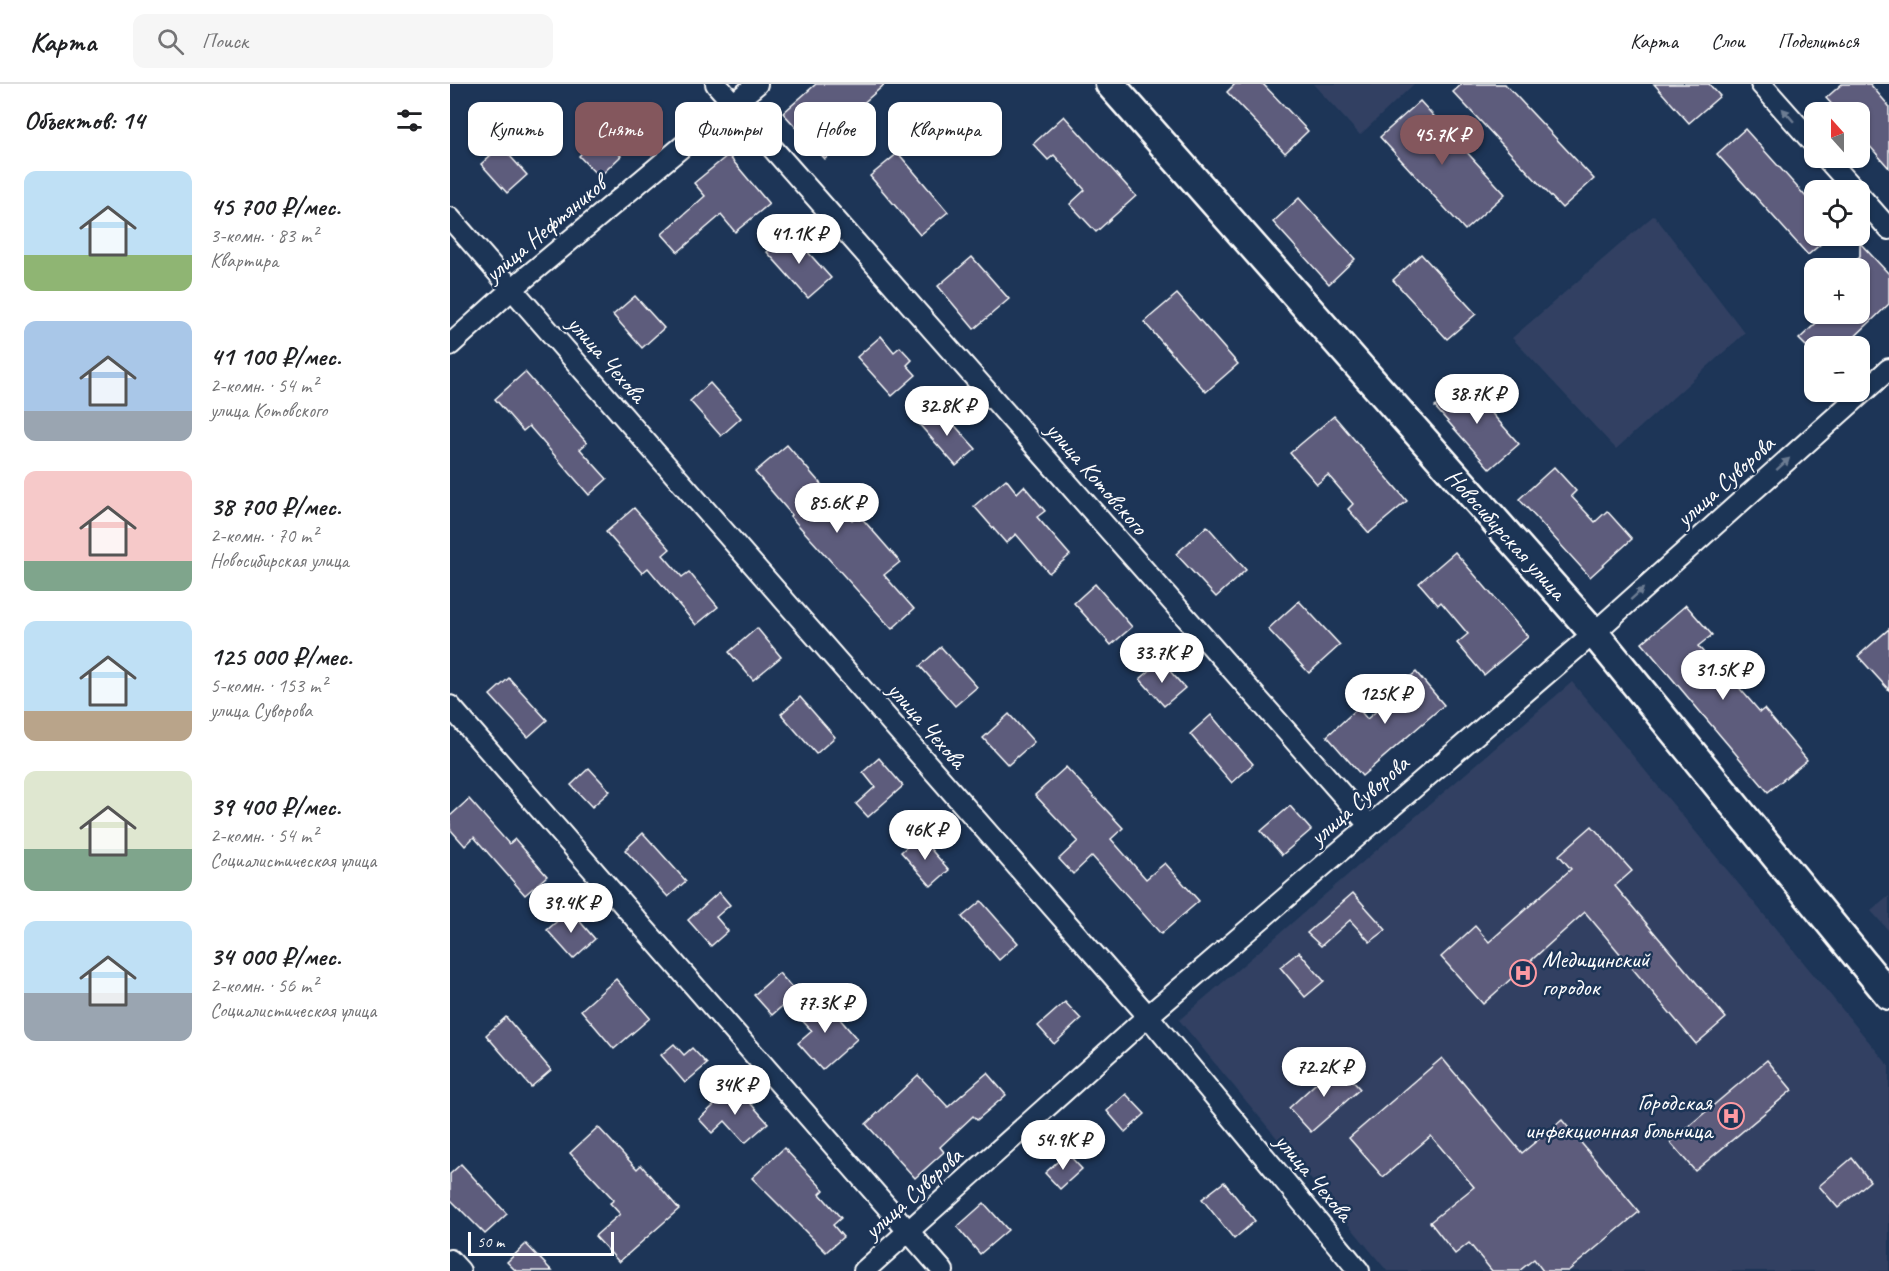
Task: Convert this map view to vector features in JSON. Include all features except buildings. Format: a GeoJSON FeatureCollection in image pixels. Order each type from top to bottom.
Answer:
{"type":"FeatureCollection","features":[{"type":"Feature","properties":{"kind":"main road","name":"Новосибирская улица"},"geometry":{"type":"LineString","coordinates":[[1110,84],[1594,633],[1889,995]]}},
{"type":"Feature","properties":{"kind":"street","name":"улица Котовского"},"geometry":{"type":"LineString","coordinates":[[716,84],[731,102]]}},
{"type":"Feature","properties":{"kind":"street","name":"улица Нефтяников"},"geometry":{"type":"LineString","coordinates":[[737,102],[757,84]]}},
{"type":"Feature","properties":{"kind":"street"},"geometry":{"type":"LineString","coordinates":[[1761,84],[1804,133]]}},
{"type":"Feature","properties":{"kind":"street","name":"улица Нефтяников"},"geometry":{"type":"LineString","coordinates":[[450,345],[512,289],[675,154]]}},
{"type":"Feature","properties":{"kind":"street","name":"улица Котовского"},"geometry":{"type":"LineString","coordinates":[[779,156],[1369,825]]}},
{"type":"Feature","properties":{"kind":"street"},"geometry":{"type":"LineString","coordinates":[[1835,168],[1846,180]]}},
{"type":"Feature","properties":{"kind":"street"},"geometry":{"type":"LineString","coordinates":[[1870,207],[1889,229]]}},
{"type":"Feature","properties":{"kind":"street","name":"улица Чехова"},"geometry":{"type":"LineString","coordinates":[[450,218],[1148,1016],[1359,1271]]}},
{"type":"Feature","properties":{"kind":"street","name":"улица Суворова"},"geometry":{"type":"LineString","coordinates":[[864,1271],[1148,1016],[1594,633],[1889,369]]}},
{"type":"Feature","properties":{"kind":"street"},"geometry":{"type":"LineString","coordinates":[[450,706],[910,1229],[943,1271]]}},
{"type":"Feature","properties":{"kind":"street"},"geometry":{"type":"LineString","coordinates":[[450,1260],[460,1271]]}},
{"type":"Feature","properties":{"kind":"shaded area"},"geometry":{"type":"Polygon","coordinates":[[[1313,84],[1414,84],[1360,135],[1313,84]]]}},
{"type":"Feature","properties":{"kind":"shaded area"},"geometry":{"type":"Polygon","coordinates":[[[1654,215],[1745,333],[1616,449],[1512,338],[1654,215]]]}},
{"type":"Feature","properties":{"kind":"shaded area","name":"Медицинский городок"},"geometry":{"type":"Polygon","coordinates":[[[1572,682],[1889,1066],[1889,1271],[1387,1271],[1179,1020],[1572,682]]]}},
{"type":"Feature","properties":{"kind":"shaded area"},"geometry":{"type":"Polygon","coordinates":[[[1889,896],[1889,931],[1871,911],[1889,896]]]}},
{"type":"Feature","properties":{"kind":"place","name":"Медицинский городок"},"geometry":{"type":"Point","coordinates":[1523,973]}},
{"type":"Feature","properties":{"kind":"place","name":"Городская инфекционная больница"},"geometry":{"type":"Point","coordinates":[1731,1116]}}]}
